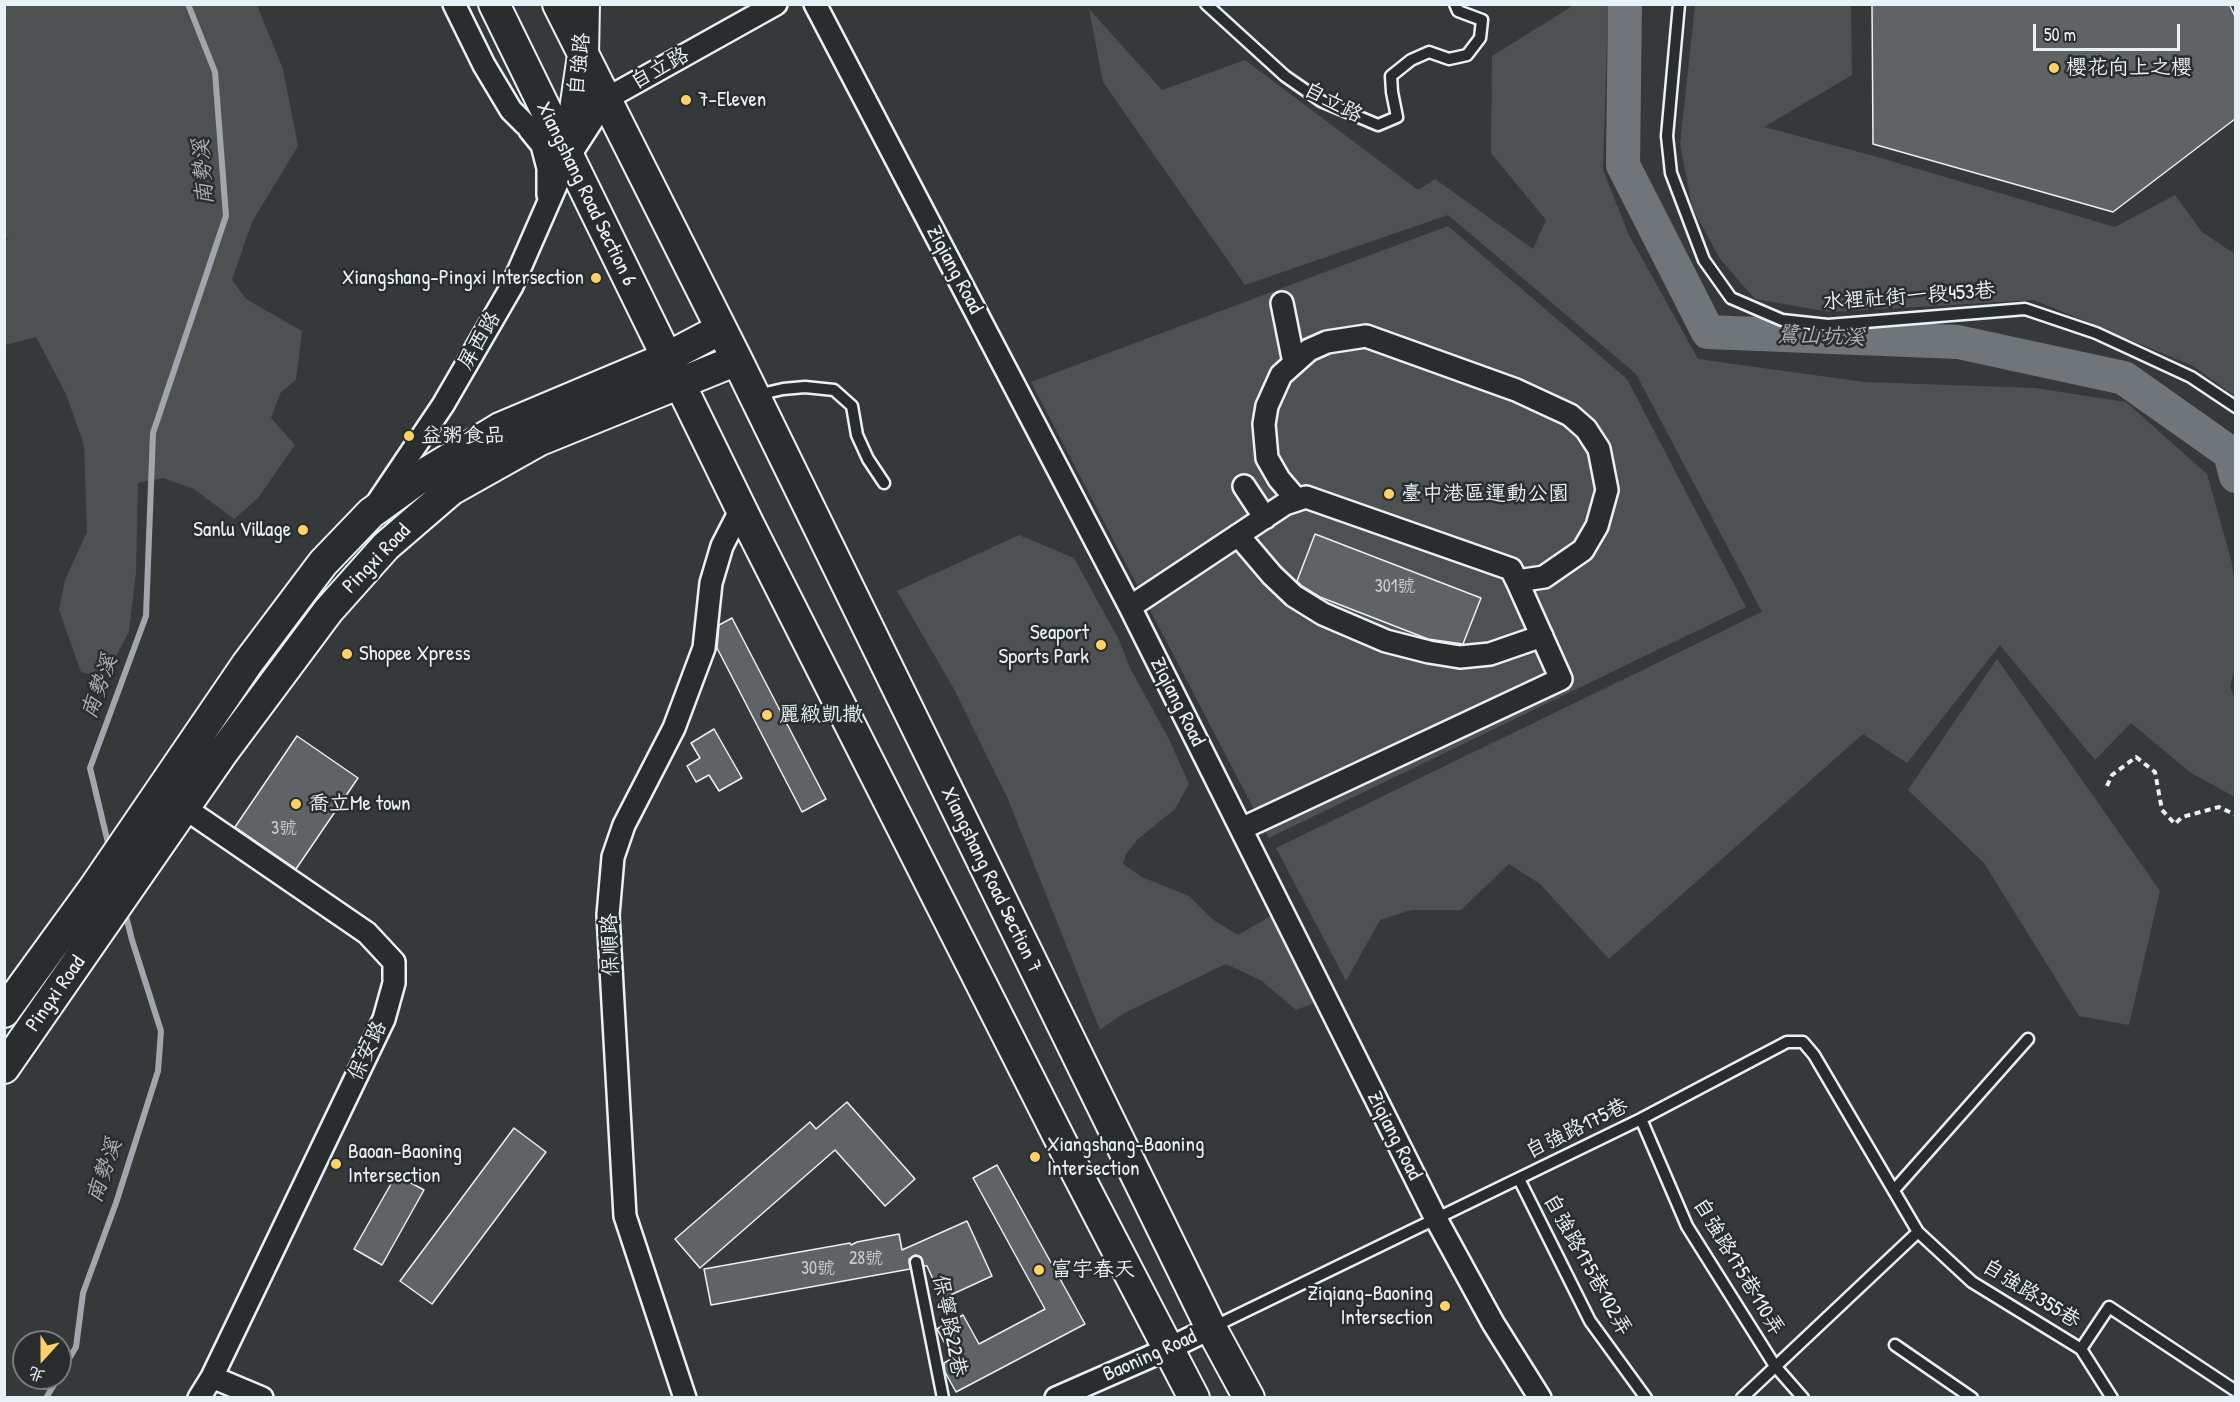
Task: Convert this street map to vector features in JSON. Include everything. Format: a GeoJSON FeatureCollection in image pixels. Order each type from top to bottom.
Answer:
{"type":"FeatureCollection","features":[{"type":"Feature","properties":{"kind":"main road","name":"Xiangshang Road Section 6"},"geometry":{"type":"LineString","coordinates":[[494,4],[673,371]]}},
{"type":"Feature","properties":{"kind":"main road"},"geometry":{"type":"LineString","coordinates":[[558,4],[737,360]]}},
{"type":"Feature","properties":{"kind":"main road","name":"自強路"},"geometry":{"type":"LineString","coordinates":[[565,153],[583,55],[584,4]]}},
{"type":"Feature","properties":{"kind":"main road","name":"Pingxi Road"},"geometry":{"type":"LineString","coordinates":[[4,1068],[109,920],[185,807],[328,611],[386,546],[451,490],[540,440],[673,371],[721,329]]}},
{"type":"Feature","properties":{"kind":"main road","name":"Pingxi Road"},"geometry":{"type":"LineString","coordinates":[[5,1010],[94,888],[247,664],[323,563],[371,513],[429,471],[500,428],[673,371],[737,360]]}},
{"type":"Feature","properties":{"kind":"main road","name":"Xiangshang Road Section 7"},"geometry":{"type":"LineString","coordinates":[[737,360],[1211,1328],[1249,1398]]}},
{"type":"Feature","properties":{"kind":"main road"},"geometry":{"type":"LineString","coordinates":[[673,371],[1077,1173],[1194,1398]]}},
{"type":"Feature","properties":{"kind":"street"},"geometry":{"type":"LineString","coordinates":[[454,4],[489,74],[511,110],[542,145],[548,168],[548,204]]}},
{"type":"Feature","properties":{"kind":"street","name":"自立路"},"geometry":{"type":"LineString","coordinates":[[565,153],[606,99],[776,4]]}},
{"type":"Feature","properties":{"kind":"street","name":"Ziqiang Road"},"geometry":{"type":"LineString","coordinates":[[815,4],[1130,607],[1435,1217],[1493,1323],[1540,1398]]}},
{"type":"Feature","properties":{"kind":"street"},"geometry":{"type":"LineString","coordinates":[[525,124],[565,153]]}},
{"type":"Feature","properties":{"kind":"street","name":"屏西路"},"geometry":{"type":"LineString","coordinates":[[371,513],[443,405],[512,286],[548,204],[565,153]]}},
{"type":"Feature","properties":{"kind":"street"},"geometry":{"type":"LineString","coordinates":[[1282,303],[1294,363]]}},
{"type":"Feature","properties":{"kind":"street"},"geometry":{"type":"LineString","coordinates":[[1297,500],[1279,479],[1267,458],[1264,424],[1268,406],[1281,375],[1309,350],[1327,342],[1366,336],[1547,403],[1570,415],[1586,429],[1599,449],[1606,490],[1597,526],[1583,550],[1544,577],[1517,581]]}},
{"type":"Feature","properties":{"kind":"street"},"geometry":{"type":"LineString","coordinates":[[1244,486],[1264,518]]}},
{"type":"Feature","properties":{"kind":"street"},"geometry":{"type":"LineString","coordinates":[[1130,607],[1285,504],[1306,497],[1511,569],[1562,679],[1241,829]]}},
{"type":"Feature","properties":{"kind":"street","name":"保順路"},"geometry":{"type":"LineString","coordinates":[[685,1398],[625,1216],[608,915],[613,857],[624,825],[674,728],[704,648],[711,583],[722,546],[741,508]]}},
{"type":"Feature","properties":{"kind":"street"},"geometry":{"type":"LineString","coordinates":[[1238,535],[1272,575],[1294,596],[1323,614],[1386,641],[1460,657],[1490,654],[1542,636]]}},
{"type":"Feature","properties":{"kind":"street","name":"保安路"},"geometry":{"type":"LineString","coordinates":[[159,792],[185,807],[367,933],[394,962],[394,983],[384,1019],[212,1377],[199,1398]]}},
{"type":"Feature","properties":{"kind":"street"},"geometry":{"type":"LineString","coordinates":[[5,1010],[32,1028]]}},
{"type":"Feature","properties":{"kind":"street","name":"Baoning Road"},"geometry":{"type":"LineString","coordinates":[[1056,1398],[1211,1328]]}},
{"type":"Feature","properties":{"kind":"street"},"geometry":{"type":"LineString","coordinates":[[212,1377],[262,1398]]}},
{"type":"Feature","properties":{"kind":"lane","name":"自立路"},"geometry":{"type":"LineString","coordinates":[[1206,4],[1285,76],[1322,101],[1378,125],[1397,117],[1391,76],[1411,60],[1429,52],[1449,59],[1467,55],[1480,38],[1482,20],[1458,11],[1455,4]]}},
{"type":"Feature","properties":{"kind":"lane","name":"水裡社街一段453巷"},"geometry":{"type":"LineString","coordinates":[[1679,4],[1667,136],[1671,172],[1704,260],[1731,298],[1782,320],[1828,325],[2025,309],[2106,338],[2191,378],[2235,407]]}},
{"type":"Feature","properties":{"kind":"lane"},"geometry":{"type":"LineString","coordinates":[[757,402],[770,392],[783,389],[805,387],[834,390],[852,406],[857,435],[868,459],[884,483]]}},
{"type":"Feature","properties":{"kind":"lane"},"geometry":{"type":"LineString","coordinates":[[1894,1190],[2028,1039]]}},
{"type":"Feature","properties":{"kind":"lane","name":"自強路175巷"},"geometry":{"type":"LineString","coordinates":[[1211,1328],[1435,1217],[1641,1119],[1787,1042],[1803,1042],[1814,1055],[1918,1232]]}},
{"type":"Feature","properties":{"kind":"lane","name":"自強路175巷110弄"},"geometry":{"type":"LineString","coordinates":[[1641,1119],[1687,1226],[1775,1366],[1803,1398]]}},
{"type":"Feature","properties":{"kind":"lane","name":"自強路175巷102弄"},"geometry":{"type":"LineString","coordinates":[[1519,1179],[1590,1321],[1646,1398]]}},
{"type":"Feature","properties":{"kind":"lane"},"geometry":{"type":"LineString","coordinates":[[1742,1398],[1918,1232]]}},
{"type":"Feature","properties":{"kind":"lane","name":"自強路355巷"},"geometry":{"type":"LineString","coordinates":[[1918,1232],[1972,1282],[2081,1349],[2112,1398]]}},
{"type":"Feature","properties":{"kind":"lane","name":"保寧路22巷"},"geometry":{"type":"LineString","coordinates":[[916,1262],[943,1398]]}},
{"type":"Feature","properties":{"kind":"lane"},"geometry":{"type":"LineString","coordinates":[[2081,1349],[2109,1307],[2235,1391]]}},
{"type":"Feature","properties":{"kind":"lane"},"geometry":{"type":"LineString","coordinates":[[1895,1345],[1972,1398]]}},
{"type":"Feature","properties":{"kind":"path"},"geometry":{"type":"LineString","coordinates":[[2108,786],[2112,775],[2136,757],[2155,772],[2162,810],[2175,824],[2182,817],[2219,807],[2235,815]]}},
{"type":"Feature","properties":{"kind":"shaded area"},"geometry":{"type":"Polygon","coordinates":[[[5,4],[257,5],[283,69],[298,146],[252,222],[232,280],[246,299],[302,331],[296,380],[281,392],[271,418],[295,445],[258,498],[234,519],[194,489],[163,478],[138,483],[136,572],[129,631],[105,678],[81,672],[59,610],[65,580],[87,532],[84,445],[66,394],[36,337],[5,345],[4,242],[9,238],[4,238],[5,4]]]}},
{"type":"Feature","properties":{"kind":"shaded area"},"geometry":{"type":"Polygon","coordinates":[[[1571,5],[1608,5],[1603,170],[1629,235],[1698,359],[1864,382],[2035,388],[2126,402],[2207,474],[2232,563],[2235,587],[2235,669],[2230,686],[2236,703],[2235,797],[2191,773],[2131,723],[2095,760],[2000,645],[1907,763],[1863,734],[1609,959],[1540,884],[1509,864],[1461,910],[1411,910],[1380,920],[1346,981],[1276,848],[1762,612],[1636,374],[1448,215],[1245,285],[1103,82],[1089,9],[1162,90],[1245,60],[1418,190],[1435,179],[1533,249],[1546,220],[1491,153],[1492,56],[1571,5]]]}},
{"type":"Feature","properties":{"kind":"shaded area"},"geometry":{"type":"Polygon","coordinates":[[[1695,5],[1851,5],[1852,75],[1764,127],[1874,156],[2115,227],[2175,195],[2202,232],[2235,254],[2235,396],[2193,366],[2034,300],[1830,312],[1755,299],[1720,259],[1692,207],[1680,144],[1695,5]]]}},
{"type":"Feature","properties":{"kind":"shaded area","name":"臺中港區運動公園"},"geometry":{"type":"Polygon","coordinates":[[[1448,226],[1627,379],[1746,607],[1269,838],[1031,382],[1448,226]]]}},
{"type":"Feature","properties":{"kind":"shaded area"},"geometry":{"type":"Polygon","coordinates":[[[1019,535],[1074,558],[1119,640],[1130,668],[1169,739],[1189,784],[1175,809],[1138,839],[1126,854],[1123,864],[1142,877],[1189,896],[1212,919],[1238,935],[1271,916],[1314,1003],[1296,1010],[1262,981],[1226,964],[1124,1013],[1100,1030],[1007,797],[954,689],[897,591],[1019,535]]]}},
{"type":"Feature","properties":{"kind":"shaded area"},"geometry":{"type":"Polygon","coordinates":[[[1997,659],[2160,891],[2129,1025],[2079,1016],[1984,863],[1908,790],[1997,659]]]}},
{"type":"Feature","properties":{"kind":"building","name":"櫻花向上之櫻"},"geometry":{"type":"Polygon","coordinates":[[[1872,4],[2229,4],[2235,16],[2235,119],[2113,212],[1873,144],[1872,4]]]}},
{"type":"Feature","properties":{"kind":"building"},"geometry":{"type":"Polygon","coordinates":[[[1315,534],[1481,598],[1463,644],[1428,639],[1320,597],[1302,586],[1297,581],[1315,534]]]}},
{"type":"Feature","properties":{"kind":"building","name":"麗緻凱撒"},"geometry":{"type":"Polygon","coordinates":[[[732,618],[826,799],[802,812],[717,648],[719,625],[732,618]]]}},
{"type":"Feature","properties":{"kind":"building","name":"麗緻凱撒"},"geometry":{"type":"Polygon","coordinates":[[[714,729],[742,778],[719,791],[709,775],[696,782],[687,766],[700,758],[691,743],[714,729]]]}},
{"type":"Feature","properties":{"kind":"building","name":"喬立Me town"},"geometry":{"type":"Polygon","coordinates":[[[297,736],[358,778],[296,869],[235,827],[297,736]]]}},
{"type":"Feature","properties":{"kind":"building"},"geometry":{"type":"Polygon","coordinates":[[[847,1102],[915,1179],[885,1206],[835,1150],[700,1268],[675,1239],[810,1122],[816,1129],[847,1102]]]}},
{"type":"Feature","properties":{"kind":"building"},"geometry":{"type":"Polygon","coordinates":[[[514,1128],[546,1152],[432,1304],[400,1281],[514,1128]]]}},
{"type":"Feature","properties":{"kind":"building"},"geometry":{"type":"Polygon","coordinates":[[[997,1165],[1085,1324],[956,1392],[945,1372],[944,1363],[953,1358],[937,1329],[963,1315],[979,1344],[1045,1309],[973,1178],[997,1165]]]}},
{"type":"Feature","properties":{"kind":"building"},"geometry":{"type":"Polygon","coordinates":[[[396,1175],[424,1190],[382,1265],[354,1249],[396,1175]]]}},
{"type":"Feature","properties":{"kind":"building"},"geometry":{"type":"Polygon","coordinates":[[[967,1221],[992,1276],[942,1299],[927,1266],[924,1266],[921,1257],[915,1255],[909,1259],[910,1269],[711,1305],[704,1269],[850,1243],[851,1245],[899,1234],[902,1250],[967,1221]]]}},
{"type":"Feature","properties":{"kind":"waterway","name":"南勢溪"},"geometry":{"type":"LineString","coordinates":[[109,847],[90,768],[146,616],[153,433],[226,216],[215,72],[188,4]]}},
{"type":"Feature","properties":{"kind":"waterway","name":"鷺山坑溪"},"geometry":{"type":"LineString","coordinates":[[1625,4],[1623,165],[1708,332],[1958,342],[2124,378],[2230,453],[2236,476]]}},
{"type":"Feature","properties":{"kind":"waterway","name":"南勢溪"},"geometry":{"type":"LineString","coordinates":[[72,1354],[76,1347],[83,1293],[116,1203],[158,1071],[161,1031],[125,912]]}},
{"type":"Feature","properties":{"kind":"waterway","name":"南勢溪"},"geometry":{"type":"LineString","coordinates":[[46,1398],[51,1390]]}},
{"type":"Feature","properties":{"kind":"place","name":"櫻花向上之櫻"},"geometry":{"type":"Point","coordinates":[2054,68]}},
{"type":"Feature","properties":{"kind":"place","name":"7-Eleven"},"geometry":{"type":"Point","coordinates":[686,100]}},
{"type":"Feature","properties":{"kind":"place","name":"Xiangshang-Pingxi Intersection"},"geometry":{"type":"Point","coordinates":[596,278]}},
{"type":"Feature","properties":{"kind":"place","name":"益粥食品"},"geometry":{"type":"Point","coordinates":[409,436]}},
{"type":"Feature","properties":{"kind":"place","name":"臺中港區運動公園"},"geometry":{"type":"Point","coordinates":[1389,494]}},
{"type":"Feature","properties":{"kind":"place","name":"Sanlu Village"},"geometry":{"type":"Point","coordinates":[303,530]}},
{"type":"Feature","properties":{"kind":"place","name":"Seaport Sports Park"},"geometry":{"type":"Point","coordinates":[1101,645]}},
{"type":"Feature","properties":{"kind":"place","name":"Shopee Xpress"},"geometry":{"type":"Point","coordinates":[347,654]}},
{"type":"Feature","properties":{"kind":"place","name":"麗緻凱撒"},"geometry":{"type":"Point","coordinates":[767,715]}},
{"type":"Feature","properties":{"kind":"place","name":"喬立Me town"},"geometry":{"type":"Point","coordinates":[296,804]}},
{"type":"Feature","properties":{"kind":"place","name":"Xiangshang-Baoning Intersection"},"geometry":{"type":"Point","coordinates":[1035,1157]}},
{"type":"Feature","properties":{"kind":"place","name":"Baoan-Baoning Intersection"},"geometry":{"type":"Point","coordinates":[336,1164]}},
{"type":"Feature","properties":{"kind":"place","name":"富宇春天"},"geometry":{"type":"Point","coordinates":[1039,1270]}},
{"type":"Feature","properties":{"kind":"place","name":"Ziqiang-Baoning Intersection"},"geometry":{"type":"Point","coordinates":[1445,1306]}}]}
